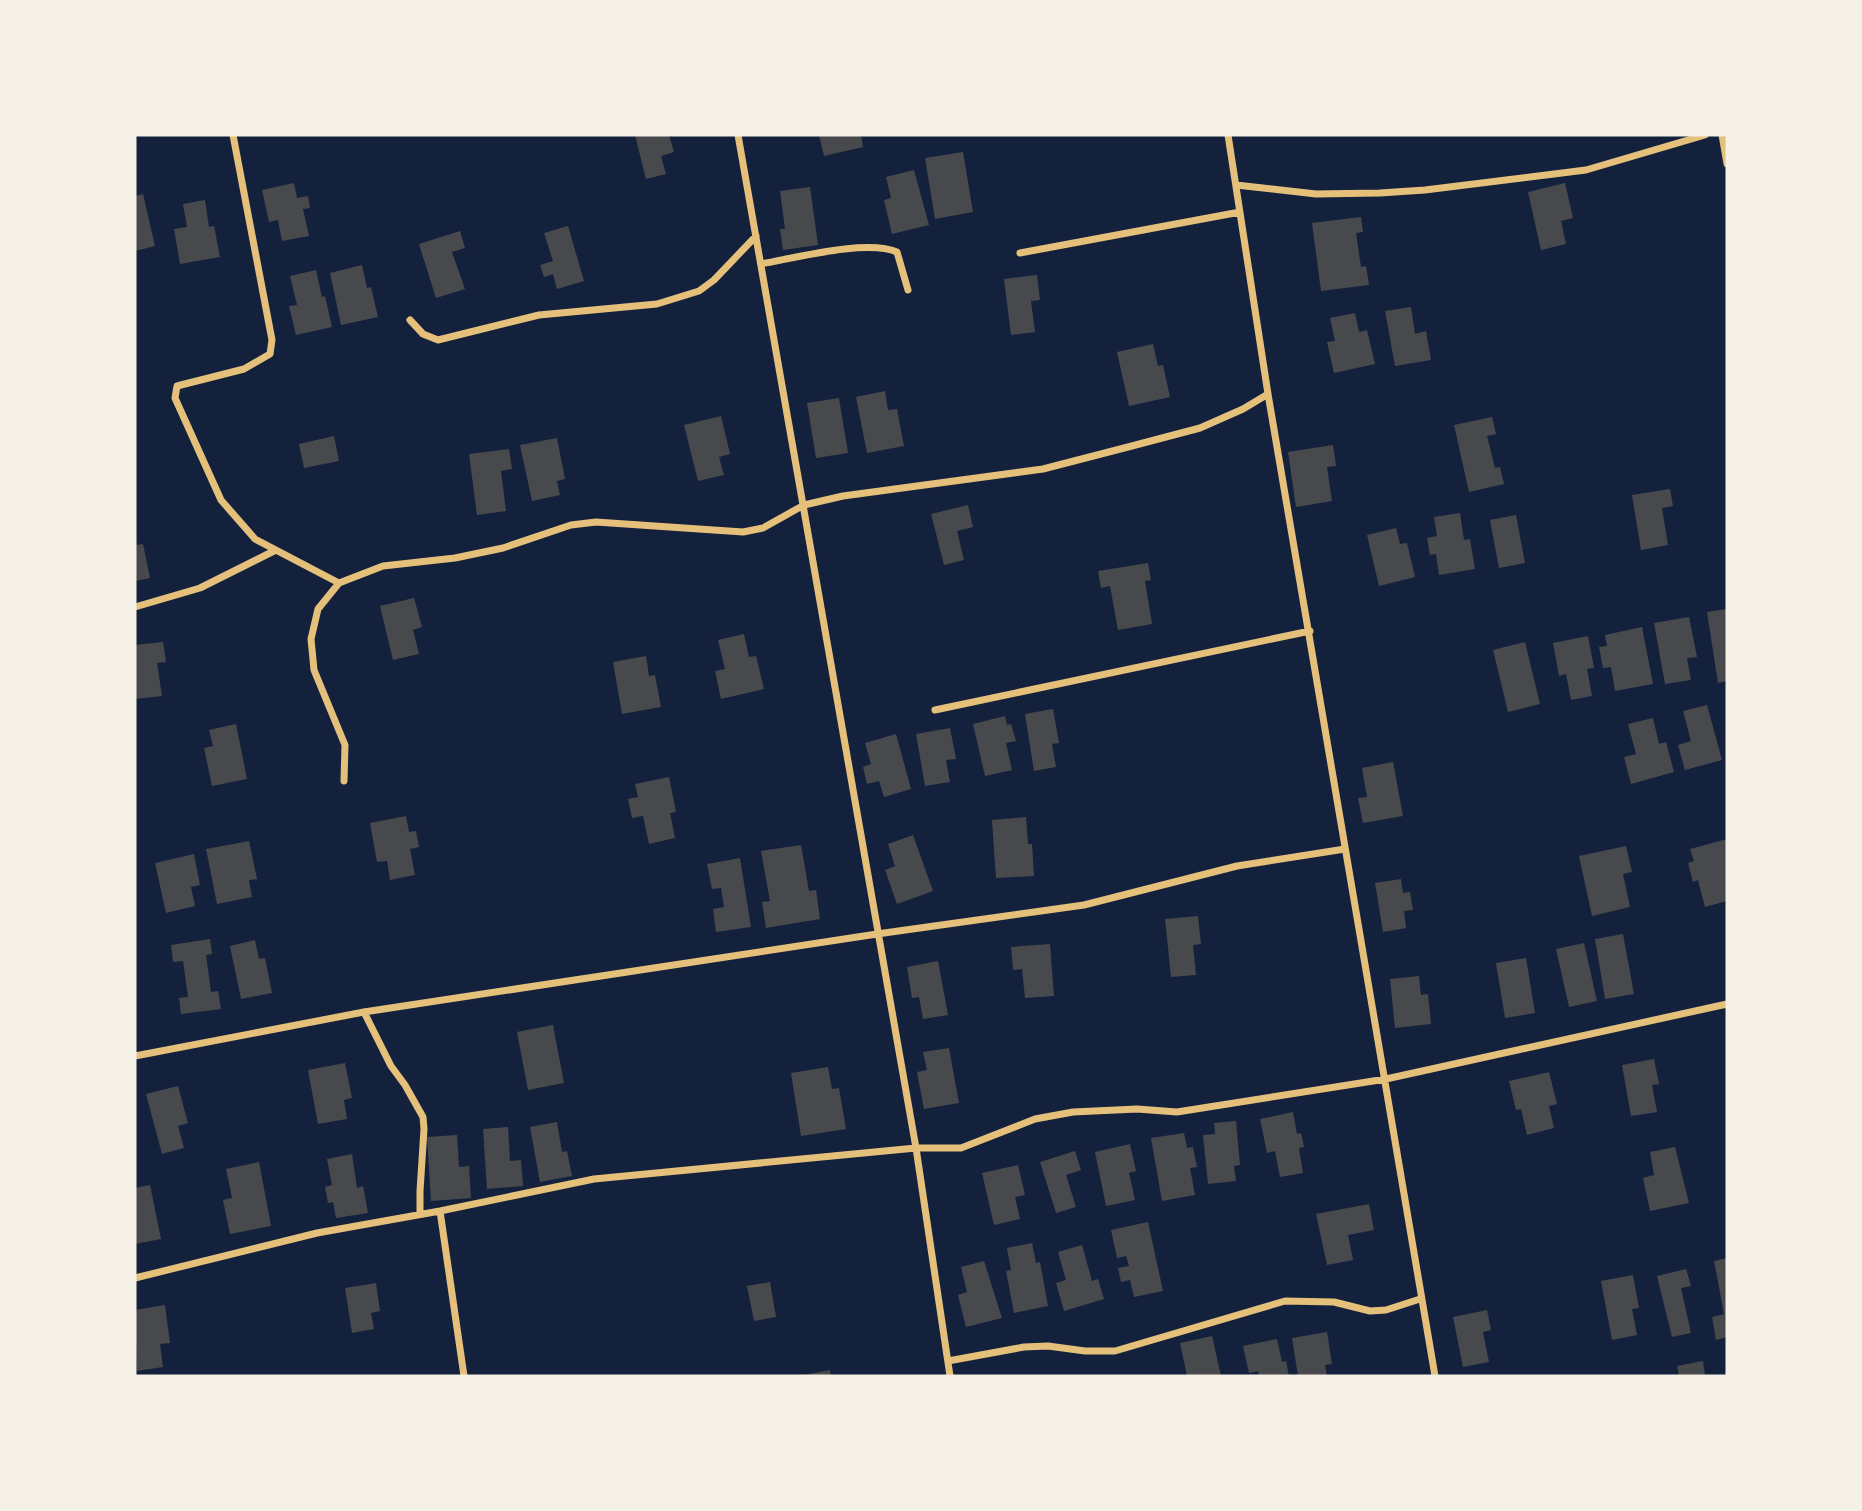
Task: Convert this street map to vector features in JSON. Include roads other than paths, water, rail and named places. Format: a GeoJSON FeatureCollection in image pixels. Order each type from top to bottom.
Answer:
{"type":"FeatureCollection","features":[{"type":"Feature","properties":{"kind":"street"},"geometry":{"type":"LineString","coordinates":[[233,135],[272,340],[270,354],[244,369],[177,386],[175,398],[221,500],[255,539],[339,583]]}},
{"type":"Feature","properties":{"kind":"street"},"geometry":{"type":"LineString","coordinates":[[738,135],[916,1148],[950,1376]]}},
{"type":"Feature","properties":{"kind":"street"},"geometry":{"type":"LineString","coordinates":[[1228,135],[1268,394],[1435,1376]]}},
{"type":"Feature","properties":{"kind":"street"},"geometry":{"type":"LineString","coordinates":[[1236,185],[1316,194],[1425,190],[1586,170],[1705,135]]}},
{"type":"Feature","properties":{"kind":"street"},"geometry":{"type":"LineString","coordinates":[[1722,135],[1727,164]]}},
{"type":"Feature","properties":{"kind":"street"},"geometry":{"type":"LineString","coordinates":[[1020,253],[1240,212]]}},
{"type":"Feature","properties":{"kind":"street"},"geometry":{"type":"LineString","coordinates":[[410,320],[423,334],[438,340],[539,315],[657,304],[699,291],[715,280],[756,236]]}},
{"type":"Feature","properties":{"kind":"street"},"geometry":{"type":"LineString","coordinates":[[761,264],[841,250],[883,248],[897,252],[908,290]]}},
{"type":"Feature","properties":{"kind":"street"},"geometry":{"type":"LineString","coordinates":[[344,781],[345,746],[314,670],[311,639],[318,609],[339,583],[383,566],[455,558],[503,548],[571,525],[596,522],[743,532],[763,528],[804,505],[843,496],[1043,469],[1200,428],[1243,409],[1268,394]]}},
{"type":"Feature","properties":{"kind":"street"},"geometry":{"type":"LineString","coordinates":[[135,607],[200,588],[274,551]]}},
{"type":"Feature","properties":{"kind":"street"},"geometry":{"type":"LineString","coordinates":[[935,710],[1310,631]]}},
{"type":"Feature","properties":{"kind":"street"},"geometry":{"type":"LineString","coordinates":[[135,1056],[364,1012],[1083,905],[1237,866],[1345,849]]}},
{"type":"Feature","properties":{"kind":"street"},"geometry":{"type":"LineString","coordinates":[[135,1278],[317,1233],[440,1212],[594,1179],[916,1148],[961,1148],[1035,1119],[1073,1112],[1137,1109],[1177,1112],[1386,1079],[1727,1004]]}},
{"type":"Feature","properties":{"kind":"street"},"geometry":{"type":"LineString","coordinates":[[364,1012],[391,1066],[423,1117],[425,1129],[420,1214]]}},
{"type":"Feature","properties":{"kind":"street"},"geometry":{"type":"LineString","coordinates":[[440,1212],[464,1376]]}},
{"type":"Feature","properties":{"kind":"street"},"geometry":{"type":"LineString","coordinates":[[948,1361],[1024,1347],[1115,1351],[1285,1301],[1334,1302],[1370,1311],[1386,1310],[1420,1299]]}}]}
